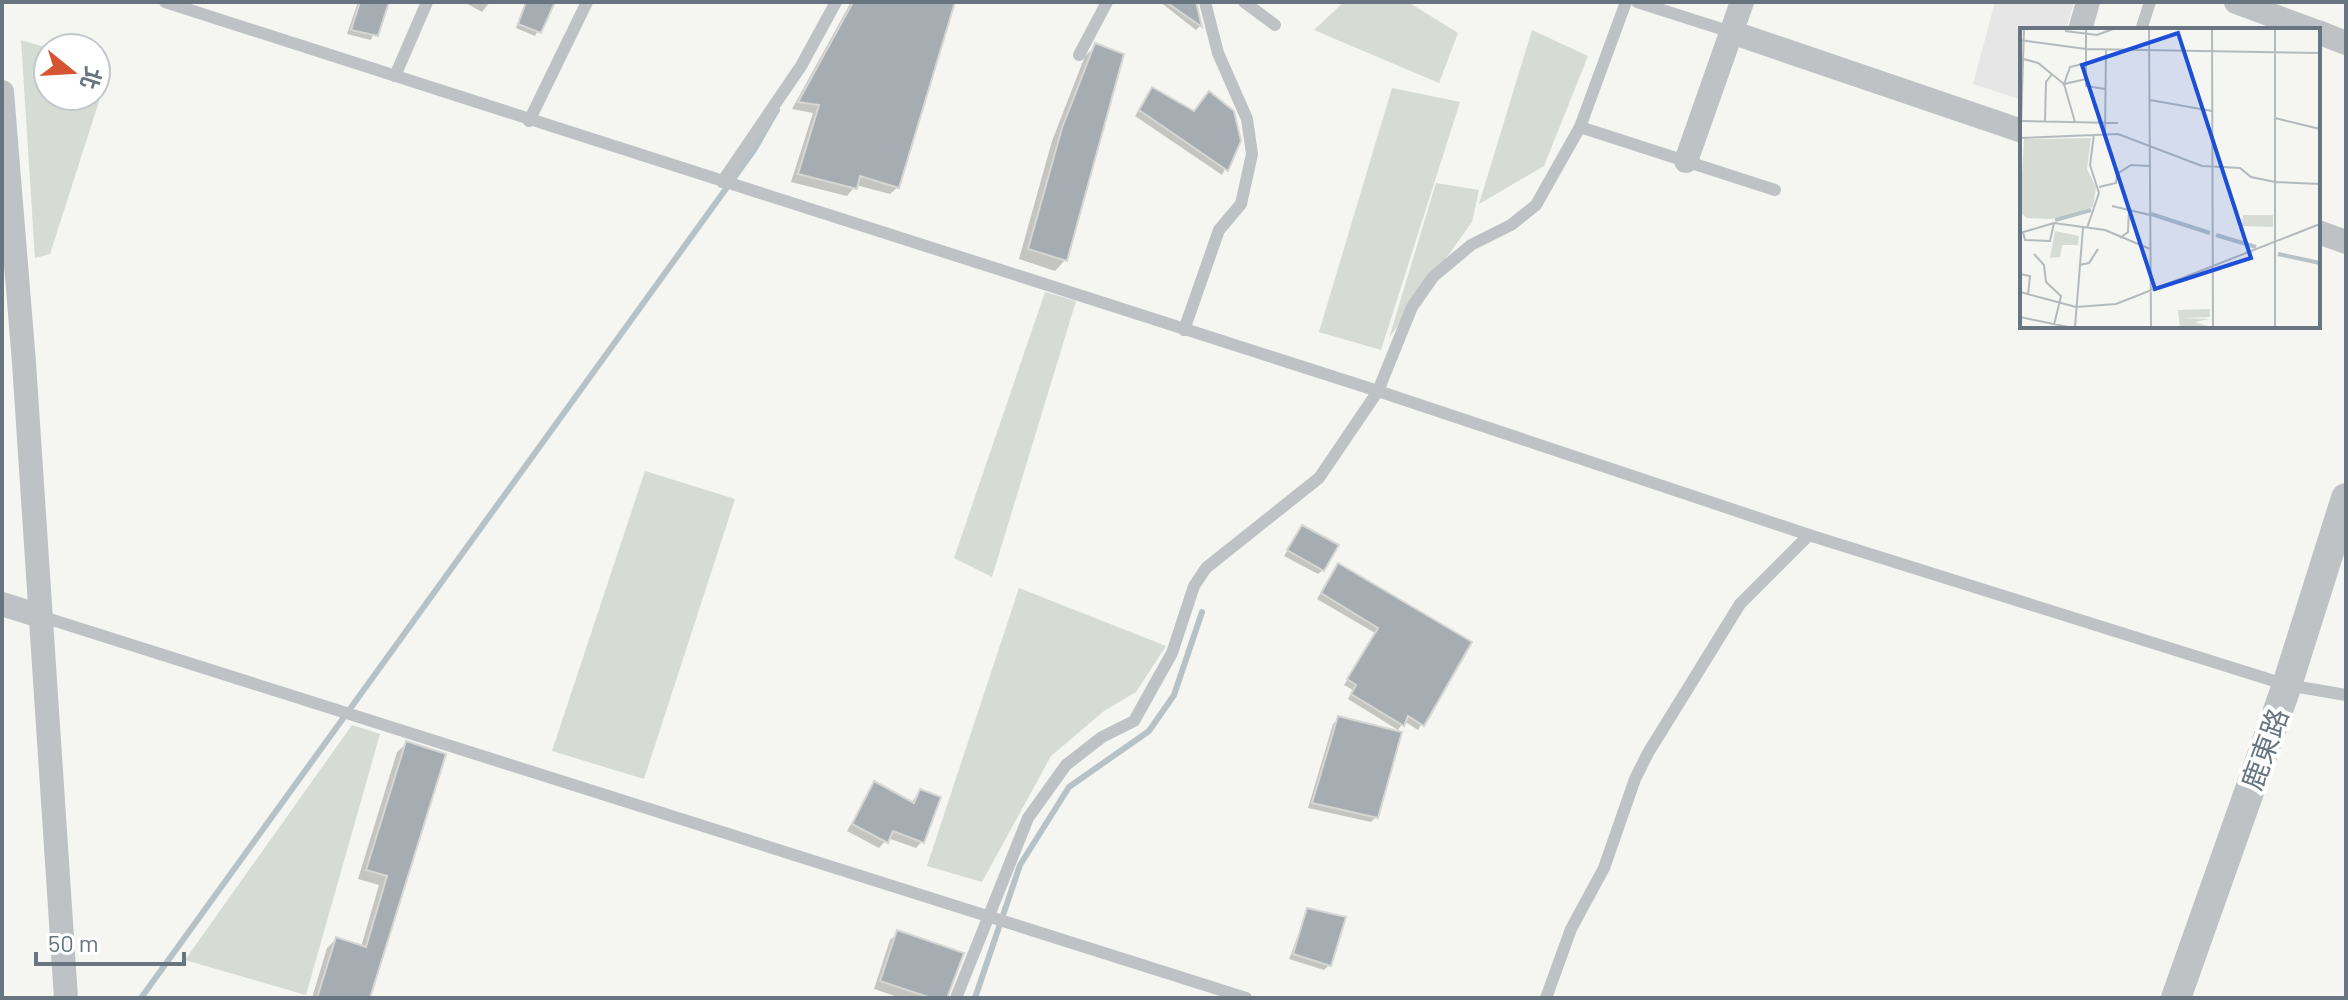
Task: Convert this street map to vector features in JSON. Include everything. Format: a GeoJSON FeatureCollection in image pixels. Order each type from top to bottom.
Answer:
{"type":"FeatureCollection","features":[{"type":"Feature","properties":{"kind":"street"},"geometry":{"type":"LineString","coordinates":[[1686,161],[1742,2]]}},
{"type":"Feature","properties":{"kind":"street"},"geometry":{"type":"LineString","coordinates":[[2081,28],[2088,2]]}},
{"type":"Feature","properties":{"kind":"street"},"geometry":{"type":"LineString","coordinates":[[2236,2],[2307,28]]}},
{"type":"Feature","properties":{"kind":"street"},"geometry":{"type":"LineString","coordinates":[[1731,32],[2020,130]]}},
{"type":"Feature","properties":{"kind":"street"},"geometry":{"type":"LineString","coordinates":[[2320,33],[2346,42]]}},
{"type":"Feature","properties":{"kind":"street"},"geometry":{"type":"LineString","coordinates":[[2,92],[66,998]]}},
{"type":"Feature","properties":{"kind":"street"},"geometry":{"type":"LineString","coordinates":[[2320,233],[2346,242]]}},
{"type":"Feature","properties":{"kind":"street","name":"鹿東路"},"geometry":{"type":"LineString","coordinates":[[2176,998],[2287,685],[2346,498]]}},
{"type":"Feature","properties":{"kind":"street"},"geometry":{"type":"LineString","coordinates":[[2,604],[40,616]]}},
{"type":"Feature","properties":{"kind":"lane"},"geometry":{"type":"LineString","coordinates":[[165,2],[1378,391],[1809,535],[2287,685],[2346,695]]}},
{"type":"Feature","properties":{"kind":"lane"},"geometry":{"type":"LineString","coordinates":[[395,76],[427,2]]}},
{"type":"Feature","properties":{"kind":"lane"},"geometry":{"type":"LineString","coordinates":[[529,121],[587,2]]}},
{"type":"Feature","properties":{"kind":"lane"},"geometry":{"type":"LineString","coordinates":[[722,182],[793,78],[836,2]]}},
{"type":"Feature","properties":{"kind":"lane"},"geometry":{"type":"LineString","coordinates":[[1079,55],[1107,2]]}},
{"type":"Feature","properties":{"kind":"lane"},"geometry":{"type":"LineString","coordinates":[[1184,330],[1219,230],[1241,204],[1252,154],[1247,119],[1218,53],[1205,2]]}},
{"type":"Feature","properties":{"kind":"lane"},"geometry":{"type":"LineString","coordinates":[[1244,2],[1275,25]]}},
{"type":"Feature","properties":{"kind":"lane"},"geometry":{"type":"LineString","coordinates":[[956,998],[1028,818],[1047,789],[1066,765],[1102,737],[1134,721],[1172,653],[1194,586],[1206,568],[1319,478],[1378,391],[1394,359],[1412,307],[1433,277],[1471,245],[1511,225],[1536,205],[1580,127],[1626,2]]}},
{"type":"Feature","properties":{"kind":"lane"},"geometry":{"type":"LineString","coordinates":[[1637,2],[1731,32]]}},
{"type":"Feature","properties":{"kind":"lane"},"geometry":{"type":"LineString","coordinates":[[2142,28],[2150,2]]}},
{"type":"Feature","properties":{"kind":"lane"},"geometry":{"type":"LineString","coordinates":[[1580,127],[1775,190]]}},
{"type":"Feature","properties":{"kind":"lane"},"geometry":{"type":"LineString","coordinates":[[1546,998],[1571,929],[1604,868],[1635,779],[1648,753],[1740,604],[1809,535]]}},
{"type":"Feature","properties":{"kind":"lane"},"geometry":{"type":"LineString","coordinates":[[40,616],[1008,920],[1246,998]]}},
{"type":"Feature","properties":{"kind":"shaded area"},"geometry":{"type":"Polygon","coordinates":[[[1344,2],[1408,2],[1458,33],[1439,83],[1314,30],[1344,2]]]}},
{"type":"Feature","properties":{"kind":"shaded area"},"geometry":{"type":"Polygon","coordinates":[[[1995,2],[2074,2],[2067,28],[2020,28],[2020,99],[1973,84],[1995,2]]]}},
{"type":"Feature","properties":{"kind":"shaded area"},"geometry":{"type":"Polygon","coordinates":[[[1532,30],[1588,56],[1544,166],[1479,204],[1532,30]]]}},
{"type":"Feature","properties":{"kind":"shaded area"},"geometry":{"type":"Polygon","coordinates":[[[21,40],[32,43],[32,112],[96,112],[50,254],[35,258],[21,40]]]}},
{"type":"Feature","properties":{"kind":"shaded area"},"geometry":{"type":"Polygon","coordinates":[[[1392,88],[1460,102],[1381,350],[1319,332],[1392,88]]]}},
{"type":"Feature","properties":{"kind":"shaded area"},"geometry":{"type":"Polygon","coordinates":[[[1436,183],[1479,190],[1472,222],[1389,338],[1436,183]]]}},
{"type":"Feature","properties":{"kind":"shaded area"},"geometry":{"type":"Polygon","coordinates":[[[1045,292],[1076,301],[992,577],[954,558],[1045,292]]]}},
{"type":"Feature","properties":{"kind":"shaded area"},"geometry":{"type":"Polygon","coordinates":[[[645,471],[735,499],[644,779],[552,751],[645,471]]]}},
{"type":"Feature","properties":{"kind":"shaded area"},"geometry":{"type":"Polygon","coordinates":[[[1019,588],[1166,646],[1136,692],[1104,711],[1051,756],[982,882],[927,866],[1019,588]]]}},
{"type":"Feature","properties":{"kind":"shaded area"},"geometry":{"type":"Polygon","coordinates":[[[352,725],[380,734],[306,995],[185,960],[352,725]]]}},
{"type":"Feature","properties":{"kind":"building"},"geometry":{"type":"Polygon","coordinates":[[[360,2],[389,2],[378,36],[351,30],[360,2]]]}},
{"type":"Feature","properties":{"kind":"building"},"geometry":{"type":"Polygon","coordinates":[[[526,2],[555,2],[541,33],[518,24],[526,2]]]}},
{"type":"Feature","properties":{"kind":"building"},"geometry":{"type":"Polygon","coordinates":[[[853,2],[955,2],[899,188],[860,176],[857,189],[798,174],[819,105],[798,102],[853,2]]]}},
{"type":"Feature","properties":{"kind":"building"},"geometry":{"type":"Polygon","coordinates":[[[1166,2],[1196,2],[1202,27],[1166,2]]]}},
{"type":"Feature","properties":{"kind":"building"},"geometry":{"type":"Polygon","coordinates":[[[1095,43],[1124,54],[1067,261],[1028,249],[1062,128],[1095,43]]]}},
{"type":"Feature","properties":{"kind":"building"},"geometry":{"type":"Polygon","coordinates":[[[1152,87],[1194,111],[1209,91],[1234,111],[1241,141],[1228,171],[1139,110],[1152,87]]]}},
{"type":"Feature","properties":{"kind":"building"},"geometry":{"type":"Polygon","coordinates":[[[1302,525],[1339,545],[1324,571],[1287,550],[1302,525]]]}},
{"type":"Feature","properties":{"kind":"building"},"geometry":{"type":"Polygon","coordinates":[[[1338,563],[1472,642],[1424,726],[1408,716],[1404,726],[1351,694],[1356,685],[1347,679],[1378,628],[1321,593],[1338,563]]]}},
{"type":"Feature","properties":{"kind":"building"},"geometry":{"type":"Polygon","coordinates":[[[1338,716],[1402,732],[1378,818],[1312,803],[1338,716]]]}},
{"type":"Feature","properties":{"kind":"building"},"geometry":{"type":"Polygon","coordinates":[[[406,741],[446,754],[370,998],[317,998],[336,937],[366,947],[387,876],[366,870],[406,741]]]}},
{"type":"Feature","properties":{"kind":"building"},"geometry":{"type":"Polygon","coordinates":[[[874,781],[914,803],[920,789],[941,797],[924,843],[893,831],[888,843],[852,824],[874,781]]]}},
{"type":"Feature","properties":{"kind":"building"},"geometry":{"type":"Polygon","coordinates":[[[1307,908],[1346,917],[1331,966],[1293,954],[1307,908]]]}},
{"type":"Feature","properties":{"kind":"building"},"geometry":{"type":"Polygon","coordinates":[[[897,930],[964,953],[947,998],[931,998],[880,981],[897,930]]]}},
{"type":"Feature","properties":{"kind":"waterway"},"geometry":{"type":"LineString","coordinates":[[141,998],[754,150],[777,110]]}},
{"type":"Feature","properties":{"kind":"waterway"},"geometry":{"type":"LineString","coordinates":[[975,998],[1020,865],[1069,787],[1149,731],[1174,695],[1202,612]]}}]}
